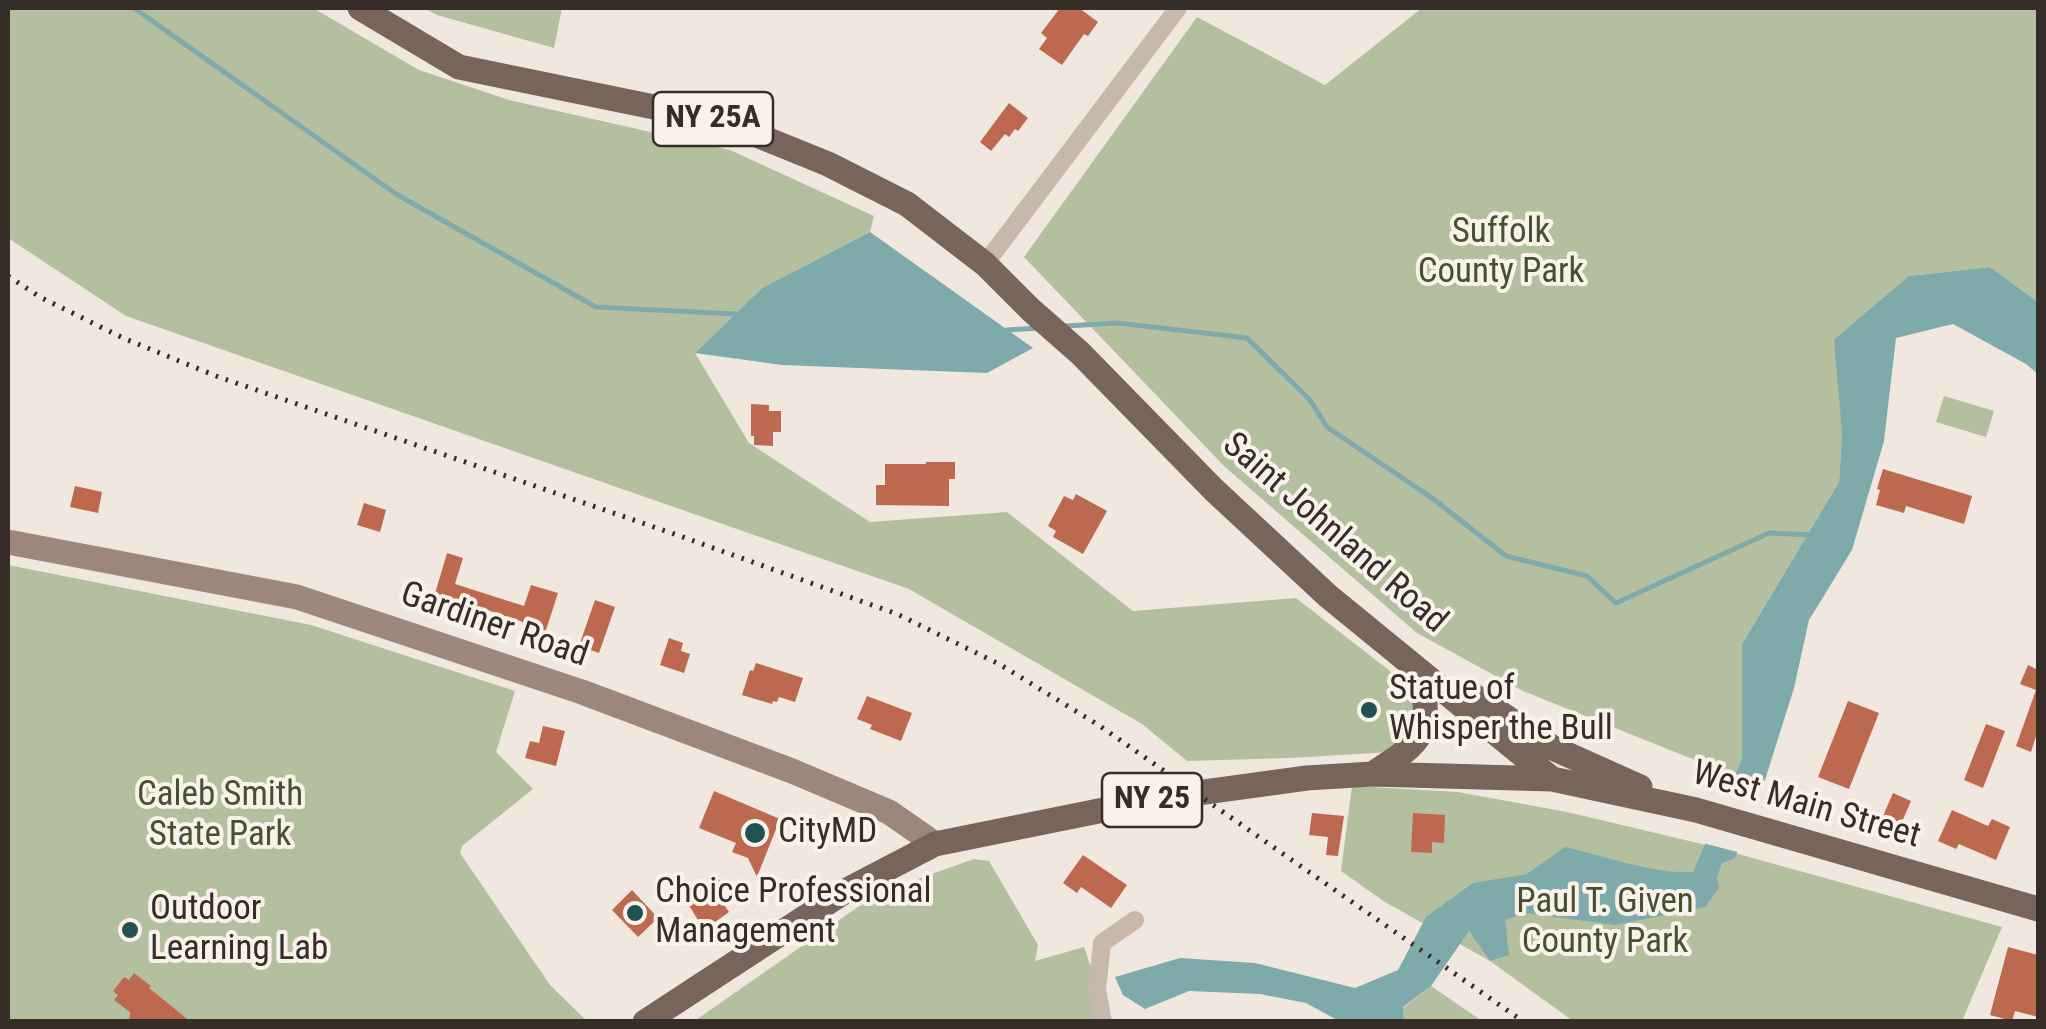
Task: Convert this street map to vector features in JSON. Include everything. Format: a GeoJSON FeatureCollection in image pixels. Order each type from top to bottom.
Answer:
{"type":"FeatureCollection","features":[{"type":"Feature","properties":{"kind":"main road","name":"Saint Johnland Road"},"geometry":{"type":"LineString","coordinates":[[360,8],[459,66],[722,121],[828,164],[906,204],[985,264],[1080,353],[1214,490],[1328,596],[1552,779]]}},
{"type":"Feature","properties":{"kind":"main road","name":"Saint Johnland Road"},"geometry":{"type":"LineString","coordinates":[[1141,416],[1448,679],[1553,748],[1696,810]]}},
{"type":"Feature","properties":{"kind":"main road","name":"Gardiner Road"},"geometry":{"type":"LineString","coordinates":[[8,542],[297,597],[582,692],[792,770],[889,812],[935,844]]}},
{"type":"Feature","properties":{"kind":"main road"},"geometry":{"type":"LineString","coordinates":[[1372,774],[1402,755],[1423,732],[1426,711],[1420,670]]}},
{"type":"Feature","properties":{"kind":"main road"},"geometry":{"type":"LineString","coordinates":[[1476,776],[1494,766],[1507,742],[1505,722],[1499,713]]}},
{"type":"Feature","properties":{"kind":"main road","name":"NY 25"},"geometry":{"type":"LineString","coordinates":[[645,1022],[847,890],[935,844],[1168,797],[1306,778],[1372,774],[1552,779]]}},
{"type":"Feature","properties":{"kind":"main road","name":"West Main Street"},"geometry":{"type":"LineString","coordinates":[[1552,779],[1696,810],[2038,909]]}},
{"type":"Feature","properties":{"kind":"street"},"geometry":{"type":"LineString","coordinates":[[985,264],[1178,8]]}},
{"type":"Feature","properties":{"kind":"street"},"geometry":{"type":"LineString","coordinates":[[1103,1022],[1097,989],[1102,943],[1135,920]]}},
{"type":"Feature","properties":{"kind":"green space"},"geometry":{"type":"Polygon","coordinates":[[[8,8],[313,8],[419,70],[509,100],[730,150],[874,216],[870,232],[762,288],[695,353],[749,443],[870,522],[1007,512],[1133,611],[1296,598],[1408,685],[1420,710],[1414,737],[1392,752],[1187,761],[1142,724],[909,589],[126,316],[8,238],[8,8]]]}},
{"type":"Feature","properties":{"kind":"green space"},"geometry":{"type":"Polygon","coordinates":[[[424,8],[562,8],[554,48],[424,8]]]}},
{"type":"Feature","properties":{"kind":"green space","name":"Suffolk County Park"},"geometry":{"type":"Polygon","coordinates":[[[1422,8],[2038,8],[2038,302],[1990,267],[1909,276],[1842,433],[1839,482],[1742,644],[1742,759],[1735,776],[1523,691],[1417,633],[1225,467],[1024,257],[1197,17],[1325,85],[1422,8]]]}},
{"type":"Feature","properties":{"kind":"green space"},"geometry":{"type":"Polygon","coordinates":[[[1944,396],[1994,411],[1986,437],[1936,422],[1944,396]]]}},
{"type":"Feature","properties":{"kind":"green space","name":"Caleb Smith State Park"},"geometry":{"type":"Polygon","coordinates":[[[8,565],[311,625],[515,691],[496,752],[533,789],[462,846],[460,853],[550,985],[587,1021],[8,1021],[8,565]]]}},
{"type":"Feature","properties":{"kind":"green space","name":"Paul T. Given County Park"},"geometry":{"type":"Polygon","coordinates":[[[1352,786],[1458,792],[1567,812],[1702,844],[2002,927],[1962,1021],[1573,1021],[1490,961],[1385,902],[1341,871],[1352,786]]]}},
{"type":"Feature","properties":{"kind":"green space"},"geometry":{"type":"Polygon","coordinates":[[[974,859],[989,861],[1038,945],[1035,961],[1084,947],[1110,1022],[693,1022],[878,893],[974,859]]]}},
{"type":"Feature","properties":{"kind":"green space"},"geometry":{"type":"Polygon","coordinates":[[[1431,986],[1482,1021],[1404,1021],[1403,1008],[1431,986]]]}},
{"type":"Feature","properties":{"kind":"water"},"geometry":{"type":"Polygon","coordinates":[[[870,232],[1033,348],[987,373],[782,365],[695,353],[762,288],[870,232]]]}},
{"type":"Feature","properties":{"kind":"water"},"geometry":{"type":"Polygon","coordinates":[[[1990,267],[2038,302],[2038,374],[1953,324],[1896,338],[1884,441],[1852,550],[1809,620],[1794,688],[1765,780],[1735,858],[1722,863],[1717,877],[1719,888],[1705,907],[1615,925],[1526,913],[1505,920],[1509,955],[1490,961],[1469,931],[1431,986],[1403,1007],[1404,1021],[1339,1021],[1306,1003],[1260,994],[1189,991],[1145,1009],[1123,995],[1115,977],[1180,958],[1255,963],[1355,988],[1398,970],[1426,917],[1473,883],[1527,874],[1565,847],[1645,867],[1693,872],[1742,759],[1742,644],[1839,482],[1842,433],[1834,340],[1909,276],[1990,267]]]}},
{"type":"Feature","properties":{"kind":"pier"},"geometry":{"type":"Polygon","coordinates":[[[1728,780],[1766,791],[1741,853],[1699,842],[1728,780]]]}},
{"type":"Feature","properties":{"kind":"building"},"geometry":{"type":"Polygon","coordinates":[[[1060,8],[1079,8],[1098,22],[1088,36],[1084,34],[1062,65],[1039,49],[1047,38],[1041,33],[1060,8]]]}},
{"type":"Feature","properties":{"kind":"building"},"geometry":{"type":"Polygon","coordinates":[[[1009,103],[1028,118],[1018,131],[1015,129],[1009,137],[1005,134],[991,151],[980,142],[1009,103]]]}},
{"type":"Feature","properties":{"kind":"building"},"geometry":{"type":"Polygon","coordinates":[[[751,404],[769,405],[769,411],[781,411],[781,432],[773,432],[773,446],[754,445],[751,404]]]}},
{"type":"Feature","properties":{"kind":"building"},"geometry":{"type":"Polygon","coordinates":[[[955,462],[955,479],[949,479],[949,506],[876,505],[876,485],[885,485],[885,464],[955,462]]]}},
{"type":"Feature","properties":{"kind":"building"},"geometry":{"type":"Polygon","coordinates":[[[1883,469],[1972,496],[1964,524],[1906,506],[1904,513],[1876,505],[1883,469]]]}},
{"type":"Feature","properties":{"kind":"building"},"geometry":{"type":"Polygon","coordinates":[[[75,486],[102,492],[98,513],[70,507],[75,486]]]}},
{"type":"Feature","properties":{"kind":"building"},"geometry":{"type":"Polygon","coordinates":[[[1076,494],[1107,511],[1083,554],[1053,537],[1056,531],[1048,526],[1064,496],[1073,500],[1076,494]]]}},
{"type":"Feature","properties":{"kind":"building"},"geometry":{"type":"Polygon","coordinates":[[[364,503],[386,510],[380,532],[357,525],[364,503]]]}},
{"type":"Feature","properties":{"kind":"building"},"geometry":{"type":"Polygon","coordinates":[[[447,553],[463,558],[455,584],[524,606],[531,585],[558,593],[545,633],[458,600],[457,604],[434,597],[447,553]]]}},
{"type":"Feature","properties":{"kind":"building"},"geometry":{"type":"Polygon","coordinates":[[[595,600],[615,607],[599,653],[579,646],[595,600]]]}},
{"type":"Feature","properties":{"kind":"building"},"geometry":{"type":"Polygon","coordinates":[[[669,638],[683,643],[681,651],[690,654],[684,673],[660,665],[669,638]]]}},
{"type":"Feature","properties":{"kind":"building"},"geometry":{"type":"Polygon","coordinates":[[[756,663],[803,678],[795,702],[779,697],[772,704],[742,695],[756,663]]]}},
{"type":"Feature","properties":{"kind":"building"},"geometry":{"type":"Polygon","coordinates":[[[2028,665],[2038,670],[2038,730],[2031,752],[2016,746],[2036,690],[2020,684],[2028,665]]]}},
{"type":"Feature","properties":{"kind":"building"},"geometry":{"type":"Polygon","coordinates":[[[867,696],[912,713],[901,741],[870,729],[872,725],[857,719],[867,696]]]}},
{"type":"Feature","properties":{"kind":"building"},"geometry":{"type":"Polygon","coordinates":[[[1848,701],[1879,713],[1849,789],[1818,777],[1848,701]]]}},
{"type":"Feature","properties":{"kind":"building"},"geometry":{"type":"Polygon","coordinates":[[[1986,724],[2005,731],[1983,788],[1964,780],[1986,724]]]}},
{"type":"Feature","properties":{"kind":"building"},"geometry":{"type":"Polygon","coordinates":[[[543,726],[565,731],[556,766],[525,758],[530,741],[539,743],[543,726]]]}},
{"type":"Feature","properties":{"kind":"building","name":"CityMD"},"geometry":{"type":"Polygon","coordinates":[[[714,791],[780,819],[757,877],[748,858],[732,852],[736,843],[699,828],[714,791]]]}},
{"type":"Feature","properties":{"kind":"building"},"geometry":{"type":"Polygon","coordinates":[[[1893,793],[1911,801],[1898,831],[1880,823],[1893,793]]]}},
{"type":"Feature","properties":{"kind":"building"},"geometry":{"type":"Polygon","coordinates":[[[1952,810],[1988,826],[1992,819],[2010,827],[1996,860],[1959,844],[1956,849],[1938,841],[1952,810]]]}},
{"type":"Feature","properties":{"kind":"building"},"geometry":{"type":"Polygon","coordinates":[[[1312,813],[1344,816],[1338,856],[1326,855],[1328,837],[1309,835],[1312,813]]]}},
{"type":"Feature","properties":{"kind":"building"},"geometry":{"type":"Polygon","coordinates":[[[1413,813],[1445,815],[1444,843],[1432,842],[1432,853],[1411,852],[1413,813]]]}},
{"type":"Feature","properties":{"kind":"building"},"geometry":{"type":"Polygon","coordinates":[[[1083,855],[1127,885],[1111,908],[1081,887],[1077,893],[1063,883],[1083,855]]]}},
{"type":"Feature","properties":{"kind":"building"},"geometry":{"type":"Polygon","coordinates":[[[716,875],[725,888],[717,894],[729,912],[704,930],[684,897],[716,875]]]}},
{"type":"Feature","properties":{"kind":"building"},"geometry":{"type":"Polygon","coordinates":[[[632,890],[658,918],[638,937],[612,910],[632,890]]]}},
{"type":"Feature","properties":{"kind":"building"},"geometry":{"type":"Polygon","coordinates":[[[2008,947],[2038,955],[2038,1017],[2015,1011],[2012,1021],[1990,1015],[2008,947]]]}},
{"type":"Feature","properties":{"kind":"building"},"geometry":{"type":"Polygon","coordinates":[[[134,973],[191,1022],[129,1022],[130,1012],[114,1000],[118,995],[113,991],[124,977],[129,980],[134,973]]]}},
{"type":"Feature","properties":{"kind":"waterway"},"geometry":{"type":"LineString","coordinates":[[134,8],[396,194],[596,307],[736,314]]}},
{"type":"Feature","properties":{"kind":"waterway"},"geometry":{"type":"LineString","coordinates":[[1065,326],[1118,323],[1247,338],[1310,400],[1327,427],[1432,498],[1506,556],[1587,576],[1616,603],[1769,533],[1812,535]]}},
{"type":"Feature","properties":{"kind":"waterway"},"geometry":{"type":"LineString","coordinates":[[1007,330],[1039,328]]}},
{"type":"Feature","properties":{"kind":"railway"},"geometry":{"type":"LineString","coordinates":[[8,276],[40,297],[123,338],[216,376],[897,614],[999,664],[1097,724],[1524,1022]]}},
{"type":"Feature","properties":{"kind":"place","name":"Statue of Whisper the Bull"},"geometry":{"type":"Point","coordinates":[1369,710]}},
{"type":"Feature","properties":{"kind":"place","name":"CityMD"},"geometry":{"type":"Point","coordinates":[755,833]}},
{"type":"Feature","properties":{"kind":"place","name":"Choice Professional Management"},"geometry":{"type":"Point","coordinates":[635,913]}},
{"type":"Feature","properties":{"kind":"place","name":"Outdoor Learning Lab"},"geometry":{"type":"Point","coordinates":[130,930]}}]}
